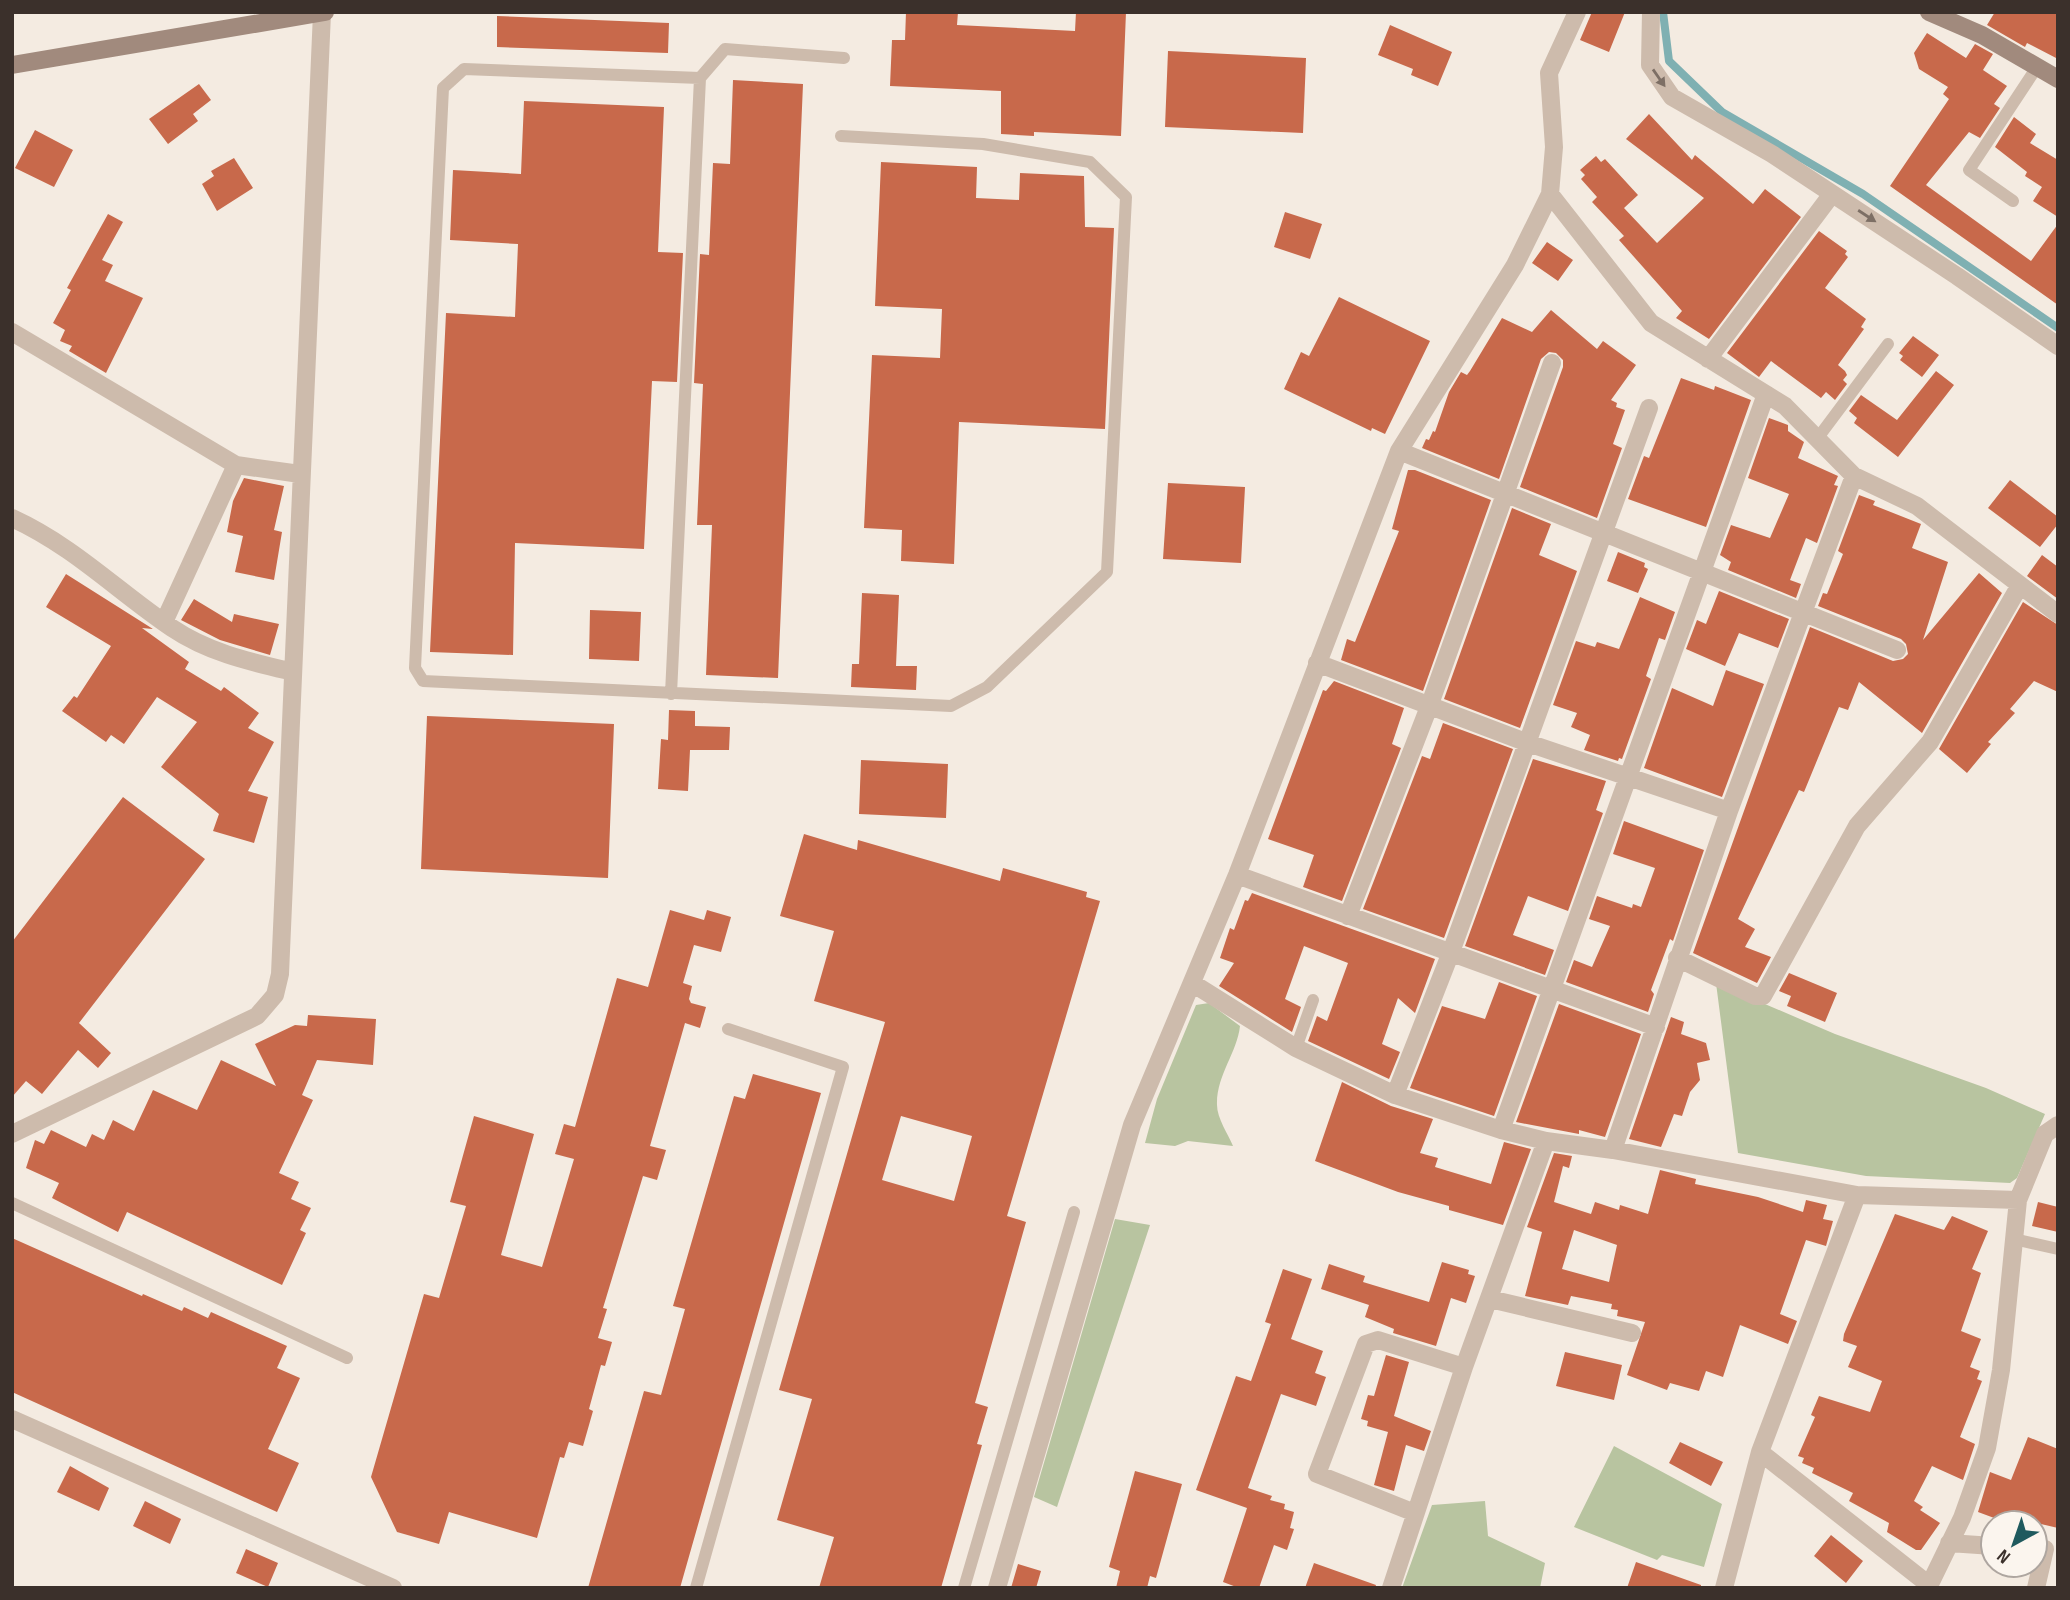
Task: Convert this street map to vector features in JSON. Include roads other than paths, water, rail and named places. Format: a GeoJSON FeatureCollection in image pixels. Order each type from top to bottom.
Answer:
{"type":"FeatureCollection","features":[{"type":"Feature","properties":{"kind":"street"},"geometry":{"type":"LineString","coordinates":[[12,65],[324,12],[300,474],[280,974],[275,995],[257,1016],[12,1134]]}},
{"type":"Feature","properties":{"kind":"street"},"geometry":{"type":"LineString","coordinates":[[998,1588],[1132,1125],[1237,874],[1399,451],[1515,265],[1550,194],[1554,146],[1549,73],[1577,12]]}},
{"type":"Feature","properties":{"kind":"street"},"geometry":{"type":"LineString","coordinates":[[1650,12],[1650,65],[1672,97],[1772,154],[2058,346]]}},
{"type":"Feature","properties":{"kind":"street"},"geometry":{"type":"LineString","coordinates":[[1929,12],[1982,36],[2058,79]]}},
{"type":"Feature","properties":{"kind":"street"},"geometry":{"type":"LineString","coordinates":[[1550,194],[1651,323],[1785,406],[1854,476],[1917,506],[2058,614]]}},
{"type":"Feature","properties":{"kind":"street"},"geometry":{"type":"LineString","coordinates":[[1708,359],[1832,194]]}},
{"type":"Feature","properties":{"kind":"street"},"geometry":{"type":"LineString","coordinates":[[12,332],[236,465],[300,474]]}},
{"type":"Feature","properties":{"kind":"street"},"geometry":{"type":"LineString","coordinates":[[1348,916],[1430,704],[1503,493],[1552,363]]}},
{"type":"Feature","properties":{"kind":"street"},"geometry":{"type":"LineString","coordinates":[[1501,1130],[1766,394]]}},
{"type":"Feature","properties":{"kind":"street"},"geometry":{"type":"LineString","coordinates":[[1395,1095],[1451,952],[1650,408]]}},
{"type":"Feature","properties":{"kind":"street"},"geometry":{"type":"LineString","coordinates":[[1399,451],[1897,650]]}},
{"type":"Feature","properties":{"kind":"street"},"geometry":{"type":"LineString","coordinates":[[164,622],[236,465]]}},
{"type":"Feature","properties":{"kind":"street"},"geometry":{"type":"LineString","coordinates":[[1613,1150],[1729,811],[1854,476]]}},
{"type":"Feature","properties":{"kind":"street"},"geometry":{"type":"LineString","coordinates":[[12,518],[41,531],[104,573],[164,622],[222,654],[293,673]]}},
{"type":"Feature","properties":{"kind":"street"},"geometry":{"type":"LineString","coordinates":[[1677,958],[1755,996],[1763,996],[1857,826],[1930,742],[2020,585]]}},
{"type":"Feature","properties":{"kind":"street"},"geometry":{"type":"LineString","coordinates":[[1317,663],[1528,743],[1729,811]]}},
{"type":"Feature","properties":{"kind":"street"},"geometry":{"type":"LineString","coordinates":[[1237,874],[1656,1027]]}},
{"type":"Feature","properties":{"kind":"street"},"geometry":{"type":"LineString","coordinates":[[1192,983],[1296,1048],[1395,1095],[1546,1142],[1613,1150],[1857,1195],[2018,1200]]}},
{"type":"Feature","properties":{"kind":"street"},"geometry":{"type":"LineString","coordinates":[[1760,1452],[1928,1586],[1949,1543],[1987,1448],[2001,1370],[2018,1200],[2045,1134],[2058,1125]]}},
{"type":"Feature","properties":{"kind":"street"},"geometry":{"type":"LineString","coordinates":[[1391,1588],[1464,1367],[1546,1142]]}},
{"type":"Feature","properties":{"kind":"street"},"geometry":{"type":"LineString","coordinates":[[1724,1588],[1760,1452],[1857,1195]]}},
{"type":"Feature","properties":{"kind":"street"},"geometry":{"type":"LineString","coordinates":[[1490,1299],[1632,1333]]}},
{"type":"Feature","properties":{"kind":"street"},"geometry":{"type":"LineString","coordinates":[[1415,1513],[1317,1474],[1366,1344],[1378,1340],[1464,1367]]}},
{"type":"Feature","properties":{"kind":"street"},"geometry":{"type":"LineString","coordinates":[[12,1419],[393,1588]]}},
{"type":"Feature","properties":{"kind":"street"},"geometry":{"type":"LineString","coordinates":[[1949,1543],[1979,1545]]}},
{"type":"Feature","properties":{"kind":"lane"},"geometry":{"type":"LineString","coordinates":[[671,694],[700,78],[725,49],[844,58]]}},
{"type":"Feature","properties":{"kind":"lane"},"geometry":{"type":"LineString","coordinates":[[2013,201],[1969,170],[2037,67]]}},
{"type":"Feature","properties":{"kind":"lane"},"geometry":{"type":"LineString","coordinates":[[700,78],[464,69],[443,88],[415,668],[423,681],[951,706],[986,687],[1107,572],[1126,197],[1090,162],[983,144],[841,136]]}},
{"type":"Feature","properties":{"kind":"lane"},"geometry":{"type":"LineString","coordinates":[[1817,439],[1888,344]]}},
{"type":"Feature","properties":{"kind":"lane"},"geometry":{"type":"LineString","coordinates":[[1296,1048],[1313,1000]]}},
{"type":"Feature","properties":{"kind":"lane"},"geometry":{"type":"LineString","coordinates":[[696,1588],[843,1067],[728,1029]]}},
{"type":"Feature","properties":{"kind":"lane"},"geometry":{"type":"LineString","coordinates":[[12,1203],[347,1357]]}},
{"type":"Feature","properties":{"kind":"lane"},"geometry":{"type":"LineString","coordinates":[[964,1588],[1074,1212]]}},
{"type":"Feature","properties":{"kind":"lane"},"geometry":{"type":"LineString","coordinates":[[2014,1239],[2058,1250]]}},
{"type":"Feature","properties":{"kind":"waterway"},"geometry":{"type":"LineString","coordinates":[[1663,12],[1669,61],[1722,112],[1863,194],[2058,328]]}}]}
